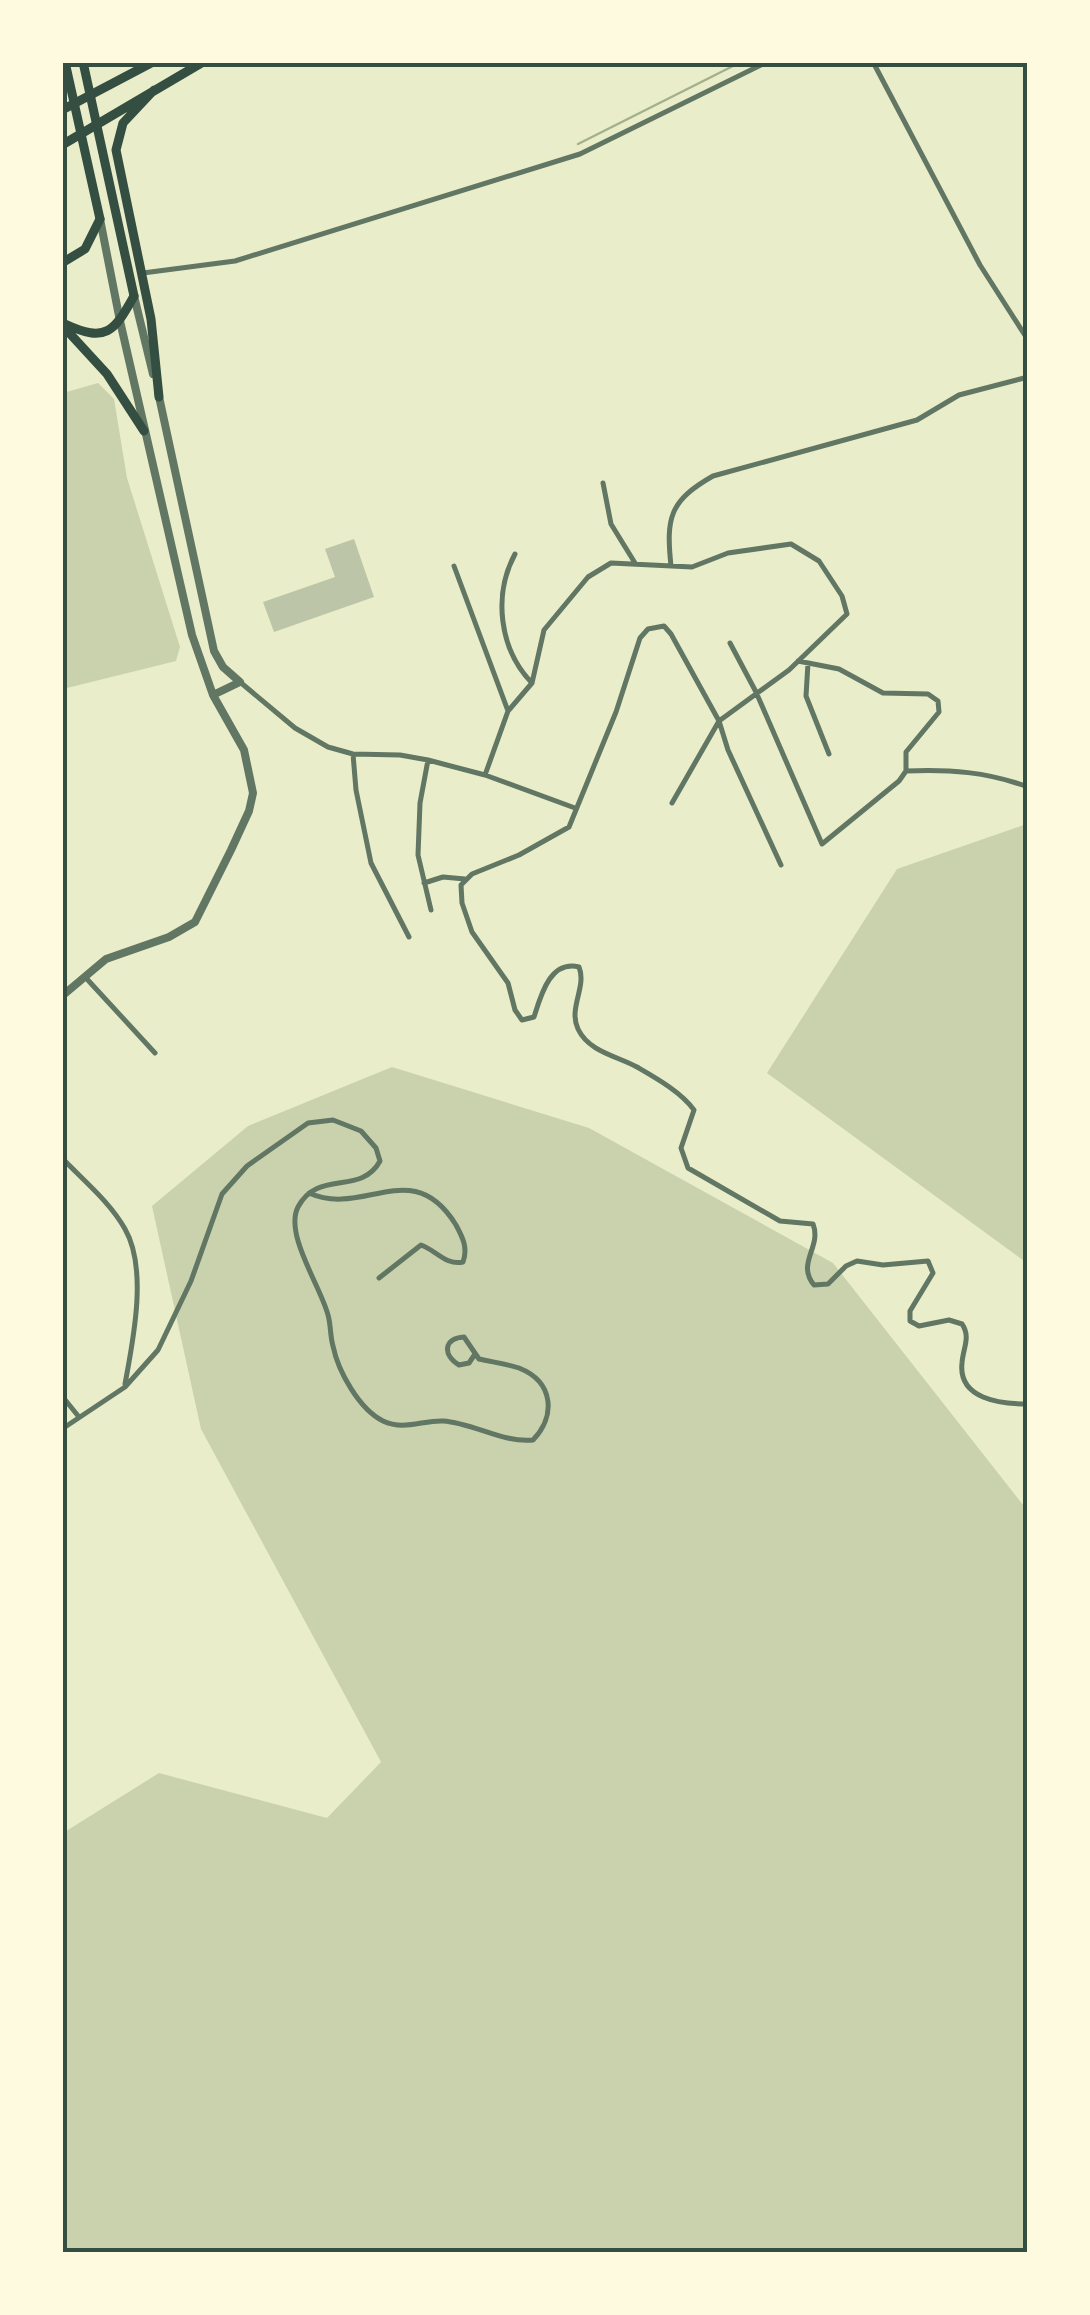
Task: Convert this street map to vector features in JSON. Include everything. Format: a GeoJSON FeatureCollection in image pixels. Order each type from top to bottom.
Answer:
{"type":"FeatureCollection","features":[{"type":"Feature","properties":{"kind":"main road"},"geometry":{"type":"LineString","coordinates":[[62,263],[85,249],[100,219],[65,62]]}},
{"type":"Feature","properties":{"kind":"main road"},"geometry":{"type":"LineString","coordinates":[[62,324],[87,334],[112,330],[134,296],[83,62]]}},
{"type":"Feature","properties":{"kind":"main road"},"geometry":{"type":"LineString","coordinates":[[62,110],[153,62]]}},
{"type":"Feature","properties":{"kind":"main road"},"geometry":{"type":"LineString","coordinates":[[62,146],[202,62]]}},
{"type":"Feature","properties":{"kind":"main road"},"geometry":{"type":"LineString","coordinates":[[154,90],[127,118],[116,143],[153,335],[159,397]]}},
{"type":"Feature","properties":{"kind":"main road"},"geometry":{"type":"LineString","coordinates":[[62,324],[108,374],[144,431]]}},
{"type":"Feature","properties":{"kind":"street"},"geometry":{"type":"LineString","coordinates":[[142,273],[235,261],[580,154],[767,62]]}},
{"type":"Feature","properties":{"kind":"street"},"geometry":{"type":"LineString","coordinates":[[873,62],[980,265],[1028,340]]}},
{"type":"Feature","properties":{"kind":"street"},"geometry":{"type":"LineString","coordinates":[[62,996],[106,959],[169,937],[195,922],[249,811],[253,793],[244,750],[214,695],[197,653],[152,467],[100,219]]}},
{"type":"Feature","properties":{"kind":"street"},"geometry":{"type":"LineString","coordinates":[[134,296],[175,462],[214,651],[223,666],[295,728],[328,747],[353,754],[428,760],[485,775],[575,808]]}},
{"type":"Feature","properties":{"kind":"street"},"geometry":{"type":"LineString","coordinates":[[670,566],[667,529],[679,501],[713,476],[917,420],[959,395],[1028,376]]}},
{"type":"Feature","properties":{"kind":"street"},"geometry":{"type":"LineString","coordinates":[[152,467],[175,462]]}},
{"type":"Feature","properties":{"kind":"street"},"geometry":{"type":"LineString","coordinates":[[603,483],[611,524],[635,562]]}},
{"type":"Feature","properties":{"kind":"street"},"geometry":{"type":"LineString","coordinates":[[485,775],[508,711],[532,683],[544,630],[588,577],[611,563],[692,567],[728,553],[790,544],[818,562],[842,596],[847,614],[798,660],[720,721],[672,803]]}},
{"type":"Feature","properties":{"kind":"street"},"geometry":{"type":"LineString","coordinates":[[515,554],[506,570],[502,622],[507,639],[532,683]]}},
{"type":"Feature","properties":{"kind":"street"},"geometry":{"type":"LineString","coordinates":[[454,566],[508,711]]}},
{"type":"Feature","properties":{"kind":"street"},"geometry":{"type":"LineString","coordinates":[[188,613],[206,610]]}},
{"type":"Feature","properties":{"kind":"street"},"geometry":{"type":"LineString","coordinates":[[424,882],[443,877],[466,879],[560,833],[572,822],[616,712],[634,650],[648,629],[664,626],[720,721],[728,750],[781,865]]}},
{"type":"Feature","properties":{"kind":"street"},"geometry":{"type":"LineString","coordinates":[[730,643],[756,692],[822,844],[888,792],[906,770],[906,752],[939,712],[938,700],[928,694],[884,693],[839,670],[798,660]]}},
{"type":"Feature","properties":{"kind":"street"},"geometry":{"type":"LineString","coordinates":[[808,663],[806,696],[829,754]]}},
{"type":"Feature","properties":{"kind":"street"},"geometry":{"type":"LineString","coordinates":[[214,695],[240,682]]}},
{"type":"Feature","properties":{"kind":"street"},"geometry":{"type":"LineString","coordinates":[[353,754],[371,863],[409,938]]}},
{"type":"Feature","properties":{"kind":"street"},"geometry":{"type":"LineString","coordinates":[[428,760],[418,838],[430,910]]}},
{"type":"Feature","properties":{"kind":"street"},"geometry":{"type":"LineString","coordinates":[[906,770],[978,772],[1028,788]]}},
{"type":"Feature","properties":{"kind":"street"},"geometry":{"type":"LineString","coordinates":[[466,879],[460,894],[472,932],[508,983],[519,1016],[525,1020],[534,1016],[545,985],[554,974],[568,966],[579,967],[582,976],[574,1016],[584,1039],[606,1054],[634,1065],[694,1110],[681,1148],[688,1168],[780,1221],[813,1224],[816,1240],[806,1272],[810,1282],[818,1287],[857,1262],[882,1265],[928,1261],[933,1274],[910,1310],[910,1321],[919,1326],[938,1320],[962,1324],[967,1332],[962,1372],[968,1388],[983,1398],[1028,1404]]}},
{"type":"Feature","properties":{"kind":"street"},"geometry":{"type":"LineString","coordinates":[[86,978],[155,1053]]}},
{"type":"Feature","properties":{"kind":"street"},"geometry":{"type":"LineString","coordinates":[[62,1429],[125,1387],[158,1350],[191,1281],[222,1194],[248,1166],[308,1123],[333,1120],[361,1131],[376,1148],[380,1161],[374,1173],[364,1179],[324,1184],[309,1193],[294,1220],[328,1316],[333,1349],[364,1407],[385,1422],[413,1426],[442,1421],[517,1442],[533,1440],[544,1428],[549,1412],[549,1397],[542,1383],[522,1369],[480,1359],[464,1337],[454,1338],[446,1351],[458,1366],[470,1363],[474,1354]]}},
{"type":"Feature","properties":{"kind":"street"},"geometry":{"type":"LineString","coordinates":[[62,1158],[117,1217],[132,1250],[137,1310],[125,1387]]}},
{"type":"Feature","properties":{"kind":"street"},"geometry":{"type":"LineString","coordinates":[[309,1193],[333,1200],[395,1188],[416,1190],[435,1200],[450,1216],[464,1238],[463,1262],[455,1264],[421,1245],[379,1278]]}},
{"type":"Feature","properties":{"kind":"street"},"geometry":{"type":"LineString","coordinates":[[62,1396],[79,1417]]}},
{"type":"Feature","properties":{"kind":"green space"},"geometry":{"type":"Polygon","coordinates":[[[98,383],[114,399],[127,478],[180,647],[176,661],[63,689],[63,393],[98,383]]]}},
{"type":"Feature","properties":{"kind":"green space"},"geometry":{"type":"Polygon","coordinates":[[[1028,824],[1027,1263],[767,1073],[897,869],[1028,824]]]}},
{"type":"Feature","properties":{"kind":"green space"},"geometry":{"type":"Polygon","coordinates":[[[392,1067],[589,1128],[833,1263],[1027,1510],[1027,2252],[63,2252],[63,1833],[159,1773],[327,1818],[381,1762],[201,1429],[152,1206],[248,1126],[392,1067]]]}},
{"type":"Feature","properties":{"kind":"building"},"geometry":{"type":"Polygon","coordinates":[[[354,539],[374,597],[274,632],[263,602],[335,577],[325,549],[354,539]]]}},
{"type":"Feature","properties":{"kind":"waterway"},"geometry":{"type":"LineString","coordinates":[[578,144],[741,62]]}}]}
